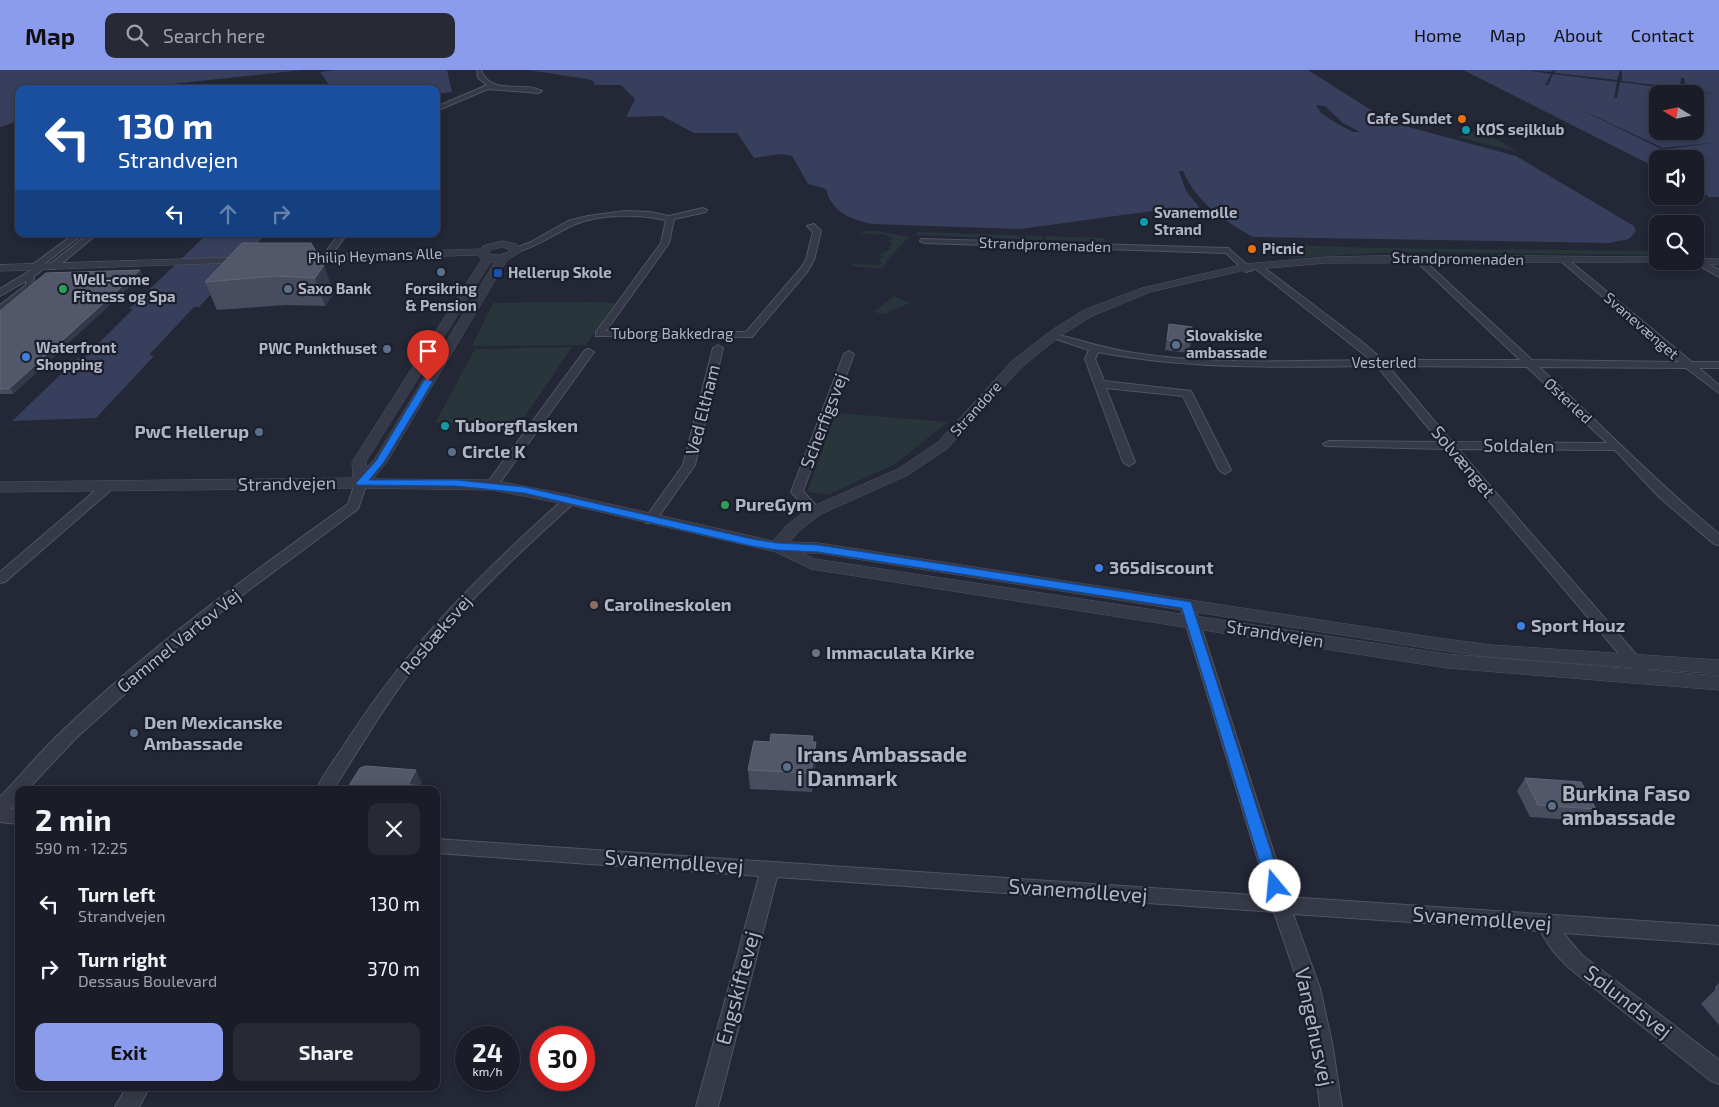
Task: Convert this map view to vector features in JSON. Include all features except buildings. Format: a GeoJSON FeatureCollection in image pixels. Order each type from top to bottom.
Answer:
{"type":"FeatureCollection","features":[{"type":"Feature","properties":{"kind":"street"},"geometry":{"type":"LineString","coordinates":[[479,71],[481,78],[491,83],[488,87]]}},
{"type":"Feature","properties":{"kind":"street"},"geometry":{"type":"LineString","coordinates":[[440,107],[488,87],[539,91]]}},
{"type":"Feature","properties":{"kind":"street"},"geometry":{"type":"LineString","coordinates":[[361,483],[359,462],[491,256],[514,253],[517,249],[534,244],[571,223],[588,218],[625,213],[650,214],[669,218],[703,210]]}},
{"type":"Feature","properties":{"kind":"street","name":"Tuborg Bakkedrag"},"geometry":{"type":"LineString","coordinates":[[669,218],[671,221],[665,242],[599,334],[749,335],[804,270],[810,260],[817,231],[811,226]]}},
{"type":"Feature","properties":{"kind":"street"},"geometry":{"type":"LineString","coordinates":[[0,310],[30,286],[40,269],[76,237]]}},
{"type":"Feature","properties":{"kind":"street"},"geometry":{"type":"LineString","coordinates":[[0,293],[89,237]]}},
{"type":"Feature","properties":{"kind":"street"},"geometry":{"type":"LineString","coordinates":[[325,258],[341,237]]}},
{"type":"Feature","properties":{"kind":"street","name":"Strandpromenaden"},"geometry":{"type":"LineString","coordinates":[[924,241],[1228,251],[1251,268],[1326,260],[1418,258],[1649,260]]}},
{"type":"Feature","properties":{"kind":"street","name":"Philip Heymans Alle"},"geometry":{"type":"LineString","coordinates":[[285,259],[491,256],[487,248],[508,245],[517,249]]}},
{"type":"Feature","properties":{"kind":"street","name":"Østerled"},"geometry":{"type":"LineString","coordinates":[[1418,258],[1641,469],[1663,494],[1719,541]]}},
{"type":"Feature","properties":{"kind":"street"},"geometry":{"type":"LineString","coordinates":[[0,268],[40,269],[166,262],[259,260]]}},
{"type":"Feature","properties":{"kind":"street","name":"Svanevænget"},"geometry":{"type":"LineString","coordinates":[[1565,260],[1719,390]]}},
{"type":"Feature","properties":{"kind":"street"},"geometry":{"type":"LineString","coordinates":[[1704,261],[1719,262]]}},
{"type":"Feature","properties":{"kind":"street"},"geometry":{"type":"LineString","coordinates":[[1704,265],[1719,274]]}},
{"type":"Feature","properties":{"kind":"street","name":"Strandøre"},"geometry":{"type":"LineString","coordinates":[[777,547],[793,528],[815,511],[890,478],[943,445],[1017,364],[1052,336],[1088,313],[1116,300],[1179,281],[1251,268]]}},
{"type":"Feature","properties":{"kind":"street","name":"Solvænget"},"geometry":{"type":"LineString","coordinates":[[1251,268],[1358,343],[1380,363],[1448,446],[1648,678]]}},
{"type":"Feature","properties":{"kind":"street","name":"Vesterled"},"geometry":{"type":"LineString","coordinates":[[1052,336],[1094,349],[1166,360],[1222,364],[1527,363],[1719,365]]}},
{"type":"Feature","properties":{"kind":"street","name":"Ved Eltham"},"geometry":{"type":"LineString","coordinates":[[650,520],[689,465],[718,348]]}},
{"type":"Feature","properties":{"kind":"street"},"geometry":{"type":"LineString","coordinates":[[1094,349],[1090,359],[1129,462]]}},
{"type":"Feature","properties":{"kind":"street"},"geometry":{"type":"LineString","coordinates":[[492,485],[589,352]]}},
{"type":"Feature","properties":{"kind":"street","name":"Scherfigsvej"},"geometry":{"type":"LineString","coordinates":[[815,511],[797,492],[849,354]]}},
{"type":"Feature","properties":{"kind":"street"},"geometry":{"type":"LineString","coordinates":[[1101,384],[1187,393],[1225,470]]}},
{"type":"Feature","properties":{"kind":"street","name":"Soldalen"},"geometry":{"type":"LineString","coordinates":[[1330,444],[1618,447]]}},
{"type":"Feature","properties":{"kind":"street","name":"Strandvejen"},"geometry":{"type":"LineString","coordinates":[[0,487],[361,483],[492,485],[570,500],[650,520],[777,547],[811,564],[1492,651],[1719,667]]}},
{"type":"Feature","properties":{"kind":"street","name":"Gammel Vartov Vej"},"geometry":{"type":"LineString","coordinates":[[21,786],[69,735],[118,690],[232,596],[354,506],[361,483]]}},
{"type":"Feature","properties":{"kind":"street"},"geometry":{"type":"LineString","coordinates":[[0,579],[107,487]]}},
{"type":"Feature","properties":{"kind":"street","name":"Rosbæksvej"},"geometry":{"type":"LineString","coordinates":[[327,786],[400,676],[417,655],[494,568],[570,500]]}},
{"type":"Feature","properties":{"kind":"street","name":"Strandvejen"},"geometry":{"type":"LineString","coordinates":[[1189,613],[1447,661],[1719,682]]}},
{"type":"Feature","properties":{"kind":"street","name":"Vangehusvej"},"geometry":{"type":"LineString","coordinates":[[1189,613],[1281,905],[1310,988],[1322,1043],[1331,1107]]}},
{"type":"Feature","properties":{"kind":"street","name":"Gammel Vartov Vej"},"geometry":{"type":"LineString","coordinates":[[0,809],[15,793]]}},
{"type":"Feature","properties":{"kind":"street"},"geometry":{"type":"LineString","coordinates":[[0,815],[15,816]]}},
{"type":"Feature","properties":{"kind":"street","name":"Svanemøllevej"},"geometry":{"type":"LineString","coordinates":[[440,846],[1719,935]]}},
{"type":"Feature","properties":{"kind":"street","name":"Engskiftevej"},"geometry":{"type":"LineString","coordinates":[[707,1107],[770,868]]}},
{"type":"Feature","properties":{"kind":"street","name":"Sølundsvej"},"geometry":{"type":"LineString","coordinates":[[1545,923],[1560,945],[1575,961],[1719,1073]]}},
{"type":"Feature","properties":{"kind":"street"},"geometry":{"type":"LineString","coordinates":[[126,1107],[136,1091]]}},
{"type":"Feature","properties":{"kind":"shaded area"},"geometry":{"type":"Polygon","coordinates":[[[1476,131],[1489,135],[1519,152],[1457,137],[1476,131]]]}},
{"type":"Feature","properties":{"kind":"shaded area"},"geometry":{"type":"Polygon","coordinates":[[[864,231],[877,231],[909,237],[888,259],[883,269],[851,266],[852,264],[877,265],[882,263],[878,259],[883,258],[880,254],[891,249],[889,246],[892,243],[888,241],[893,238],[882,234],[874,235],[870,233],[860,236],[864,231]]]}},
{"type":"Feature","properties":{"kind":"shaded area"},"geometry":{"type":"Polygon","coordinates":[[[918,232],[1042,236],[1042,240],[915,235],[918,232]]]}},
{"type":"Feature","properties":{"kind":"shaded area"},"geometry":{"type":"Polygon","coordinates":[[[1046,236],[1105,238],[1106,242],[1046,240],[1046,236]]]}},
{"type":"Feature","properties":{"kind":"shaded area"},"geometry":{"type":"Polygon","coordinates":[[[1263,244],[1379,248],[1649,251],[1649,255],[1396,252],[1294,258],[1263,244]]]}},
{"type":"Feature","properties":{"kind":"shaded area"},"geometry":{"type":"Polygon","coordinates":[[[894,296],[910,303],[884,314],[874,312],[894,296]]]}},
{"type":"Feature","properties":{"kind":"shaded area"},"geometry":{"type":"Polygon","coordinates":[[[493,303],[615,303],[586,345],[472,346],[493,303]]]}},
{"type":"Feature","properties":{"kind":"shaded area"},"geometry":{"type":"Polygon","coordinates":[[[572,347],[515,431],[455,431],[458,423],[435,423],[475,349],[572,347]]]}},
{"type":"Feature","properties":{"kind":"shaded area"},"geometry":{"type":"Polygon","coordinates":[[[836,413],[948,422],[895,464],[828,495],[807,492],[836,413]]]}},
{"type":"Feature","properties":{"kind":"water"},"geometry":{"type":"Polygon","coordinates":[[[0,70],[302,70],[162,85],[15,85],[15,122],[0,127],[0,70]]]}},
{"type":"Feature","properties":{"kind":"water"},"geometry":{"type":"Polygon","coordinates":[[[336,70],[447,70],[452,92],[440,94],[440,85],[329,85],[320,72],[336,70]]]}},
{"type":"Feature","properties":{"kind":"water"},"geometry":{"type":"Polygon","coordinates":[[[528,70],[1308,70],[1390,122],[1516,156],[1634,226],[1636,231],[1629,239],[1609,243],[1253,237],[1212,210],[1196,192],[1183,171],[1179,171],[1186,191],[1200,208],[1160,210],[1020,229],[873,224],[844,214],[832,204],[826,189],[808,184],[792,156],[781,154],[754,158],[737,133],[694,133],[662,116],[626,117],[635,99],[621,85],[595,85],[593,81],[587,79],[528,70]]]}},
{"type":"Feature","properties":{"kind":"water"},"geometry":{"type":"Polygon","coordinates":[[[1463,70],[1719,70],[1719,197],[1709,197],[1704,194],[1704,150],[1649,150],[1649,164],[1463,70]]]}},
{"type":"Feature","properties":{"kind":"water"},"geometry":{"type":"Polygon","coordinates":[[[197,237],[270,237],[104,421],[0,426],[0,422],[64,362],[68,362],[197,237]]]}},
{"type":"Feature","properties":{"kind":"pier"},"geometry":{"type":"Polygon","coordinates":[[[1525,70],[1550,72],[1555,70],[1555,73],[1617,80],[1620,71],[1622,71],[1622,81],[1655,85],[1620,82],[1617,98],[1614,98],[1617,82],[1553,74],[1548,85],[1545,85],[1551,74],[1525,70]]]}},
{"type":"Feature","properties":{"kind":"pier"},"geometry":{"type":"Polygon","coordinates":[[[1681,78],[1684,78],[1685,85],[1680,85],[1681,78]]]}},
{"type":"Feature","properties":{"kind":"pier"},"geometry":{"type":"Polygon","coordinates":[[[1565,102],[1663,148],[1719,142],[1664,150],[1565,102]]]}},
{"type":"Feature","properties":{"kind":"pier"},"geometry":{"type":"Polygon","coordinates":[[[1316,105],[1325,106],[1343,123],[1360,132],[1353,132],[1336,123],[1321,113],[1316,105]]]}},
{"type":"Feature","properties":{"kind":"pier"},"geometry":{"type":"Polygon","coordinates":[[[197,237],[204,237],[129,309],[133,309],[84,358],[78,358],[12,421],[96,418],[154,356],[149,355],[194,307],[199,307],[263,237],[270,237],[104,421],[0,426],[0,422],[64,362],[68,362],[197,237]]]}},
{"type":"Feature","properties":{"kind":"place","name":"Cafe Sundet"},"geometry":{"type":"Point","coordinates":[1462,119]}},
{"type":"Feature","properties":{"kind":"place","name":"KØS sejlklub"},"geometry":{"type":"Point","coordinates":[1466,130]}},
{"type":"Feature","properties":{"kind":"place","name":"Svanemølle Strand"},"geometry":{"type":"Point","coordinates":[1144,222]}},
{"type":"Feature","properties":{"kind":"place","name":"Picnic"},"geometry":{"type":"Point","coordinates":[1252,249]}},
{"type":"Feature","properties":{"kind":"place","name":"Forsikring & Pension"},"geometry":{"type":"Point","coordinates":[441,272]}},
{"type":"Feature","properties":{"kind":"place","name":"Hellerup Skole"},"geometry":{"type":"Point","coordinates":[498,273]}},
{"type":"Feature","properties":{"kind":"place","name":"Well-come Fitness og Spa"},"geometry":{"type":"Point","coordinates":[63,289]}},
{"type":"Feature","properties":{"kind":"place","name":"Saxo Bank"},"geometry":{"type":"Point","coordinates":[288,289]}},
{"type":"Feature","properties":{"kind":"place","name":"Slovakiske ambassade"},"geometry":{"type":"Point","coordinates":[1176,345]}},
{"type":"Feature","properties":{"kind":"place","name":"PWC Punkthuset"},"geometry":{"type":"Point","coordinates":[387,349]}},
{"type":"Feature","properties":{"kind":"place","name":"Waterfront Shopping"},"geometry":{"type":"Point","coordinates":[26,357]}},
{"type":"Feature","properties":{"kind":"place","name":"Tuborgflasken"},"geometry":{"type":"Point","coordinates":[445,426]}},
{"type":"Feature","properties":{"kind":"place","name":"PwC Hellerup"},"geometry":{"type":"Point","coordinates":[259,432]}},
{"type":"Feature","properties":{"kind":"place","name":"Circle K"},"geometry":{"type":"Point","coordinates":[452,452]}},
{"type":"Feature","properties":{"kind":"place","name":"PureGym"},"geometry":{"type":"Point","coordinates":[725,505]}},
{"type":"Feature","properties":{"kind":"place","name":"365discount"},"geometry":{"type":"Point","coordinates":[1099,568]}},
{"type":"Feature","properties":{"kind":"place","name":"Carolineskolen"},"geometry":{"type":"Point","coordinates":[594,605]}},
{"type":"Feature","properties":{"kind":"place","name":"Sport Houz"},"geometry":{"type":"Point","coordinates":[1521,626]}},
{"type":"Feature","properties":{"kind":"place","name":"Immaculata Kirke"},"geometry":{"type":"Point","coordinates":[816,653]}},
{"type":"Feature","properties":{"kind":"place","name":"Den Mexicanske Ambassade"},"geometry":{"type":"Point","coordinates":[134,733]}},
{"type":"Feature","properties":{"kind":"place","name":"Irans Ambassade i Danmark"},"geometry":{"type":"Point","coordinates":[787,767]}},
{"type":"Feature","properties":{"kind":"place","name":"Burkina Faso ambassade"},"geometry":{"type":"Point","coordinates":[1552,806]}},
{"type":"Feature","properties":{"kind":"route"},"geometry":{"type":"LineString","coordinates":[[428,381],[380,462],[361,483],[492,485],[570,500],[650,520],[777,547],[818,548],[1187,605],[1275,886]]}}]}
